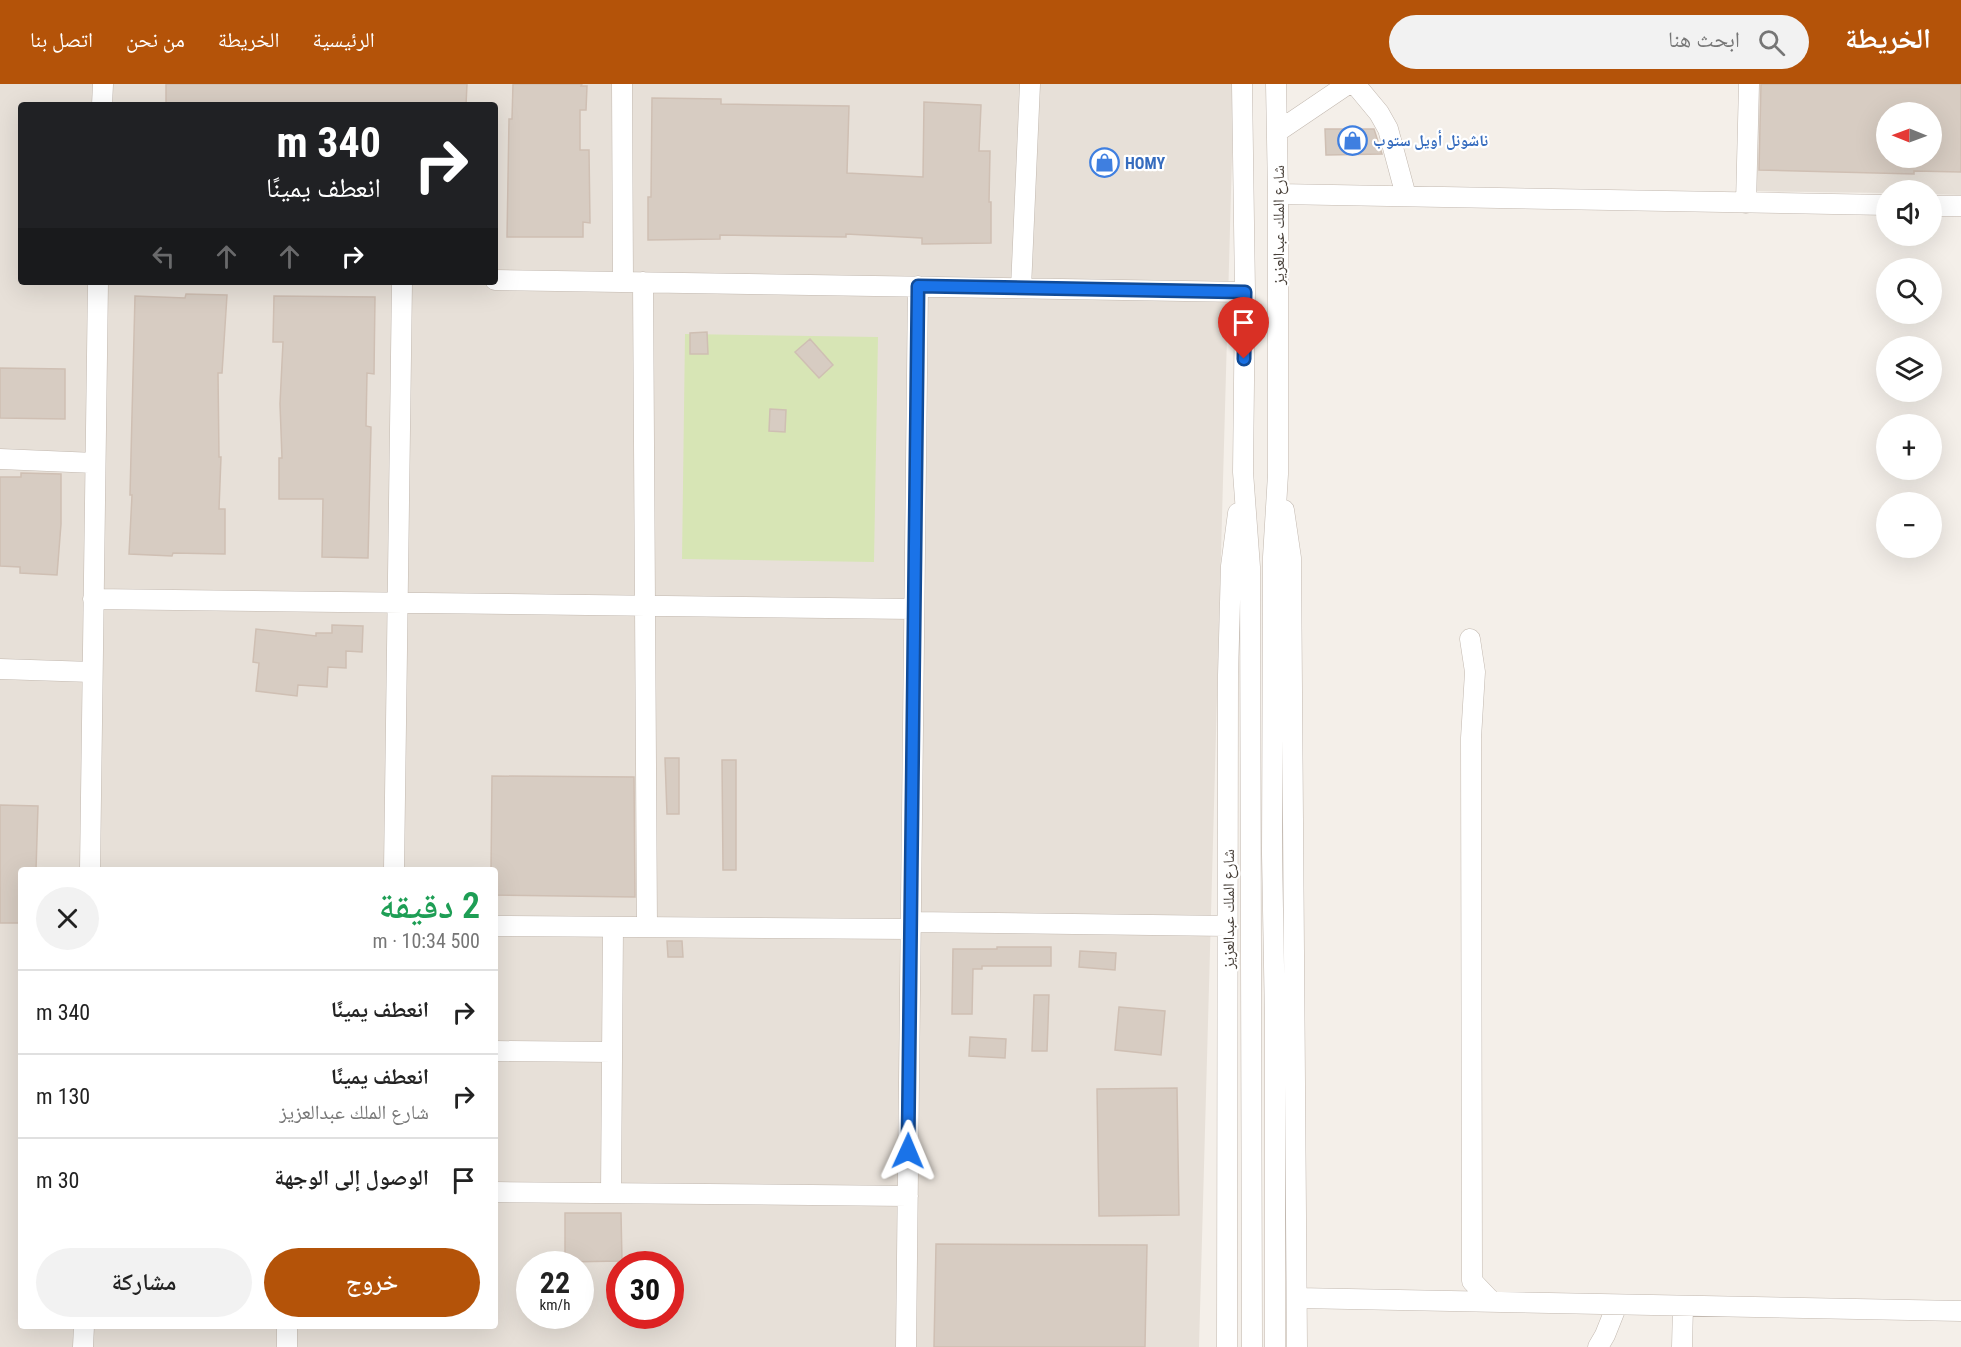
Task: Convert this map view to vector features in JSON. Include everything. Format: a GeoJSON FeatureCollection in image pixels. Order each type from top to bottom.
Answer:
{"type":"FeatureCollection","features":[{"type":"Feature","properties":{"kind":"street"},"geometry":{"type":"LineString","coordinates":[[102,102],[103,84]]}},
{"type":"Feature","properties":{"kind":"street"},"geometry":{"type":"LineString","coordinates":[[622,84],[623,282]]}},
{"type":"Feature","properties":{"kind":"street"},"geometry":{"type":"LineString","coordinates":[[1021,288],[1030,84]]}},
{"type":"Feature","properties":{"kind":"street","name":"شارع الملك عبدالعزيز"},"geometry":{"type":"LineString","coordinates":[[1242,84],[1245,292],[1243,472],[1250,567],[1252,1347]]}},
{"type":"Feature","properties":{"kind":"street","name":"شارع الملك عبدالعزيز"},"geometry":{"type":"LineString","coordinates":[[1275,1347],[1273,557],[1278,474],[1276,84]]}},
{"type":"Feature","properties":{"kind":"street"},"geometry":{"type":"LineString","coordinates":[[1277,132],[1348,84]]}},
{"type":"Feature","properties":{"kind":"street"},"geometry":{"type":"LineString","coordinates":[[1355,84],[1379,113],[1388,129],[1406,196]]}},
{"type":"Feature","properties":{"kind":"street"},"geometry":{"type":"LineString","coordinates":[[1746,203],[1749,84]]}},
{"type":"Feature","properties":{"kind":"street"},"geometry":{"type":"LineString","coordinates":[[1278,194],[1876,205]]}},
{"type":"Feature","properties":{"kind":"street"},"geometry":{"type":"LineString","coordinates":[[1942,206],[1961,206]]}},
{"type":"Feature","properties":{"kind":"street"},"geometry":{"type":"LineString","coordinates":[[498,280],[1245,292]]}},
{"type":"Feature","properties":{"kind":"street"},"geometry":{"type":"LineString","coordinates":[[644,282],[647,927]]}},
{"type":"Feature","properties":{"kind":"street"},"geometry":{"type":"LineString","coordinates":[[90,867],[98,285]]}},
{"type":"Feature","properties":{"kind":"street"},"geometry":{"type":"LineString","coordinates":[[394,867],[402,285]]}},
{"type":"Feature","properties":{"kind":"street"},"geometry":{"type":"LineString","coordinates":[[906,1347],[918,286]]}},
{"type":"Feature","properties":{"kind":"street"},"geometry":{"type":"LineString","coordinates":[[0,459],[95,463]]}},
{"type":"Feature","properties":{"kind":"street","name":"شارع الملك عبدالعزيز"},"geometry":{"type":"LineString","coordinates":[[1227,1347],[1228,675],[1231,566],[1243,472]]}},
{"type":"Feature","properties":{"kind":"street","name":"شارع الملك عبدالعزيز"},"geometry":{"type":"LineString","coordinates":[[1278,474],[1291,558],[1297,1347]]}},
{"type":"Feature","properties":{"kind":"street"},"geometry":{"type":"LineString","coordinates":[[93,599],[914,609]]}},
{"type":"Feature","properties":{"kind":"street"},"geometry":{"type":"LineString","coordinates":[[1470,639],[1474,672],[1471,738],[1472,1281],[1492,1302]]}},
{"type":"Feature","properties":{"kind":"street"},"geometry":{"type":"LineString","coordinates":[[0,669],[92,672]]}},
{"type":"Feature","properties":{"kind":"street"},"geometry":{"type":"LineString","coordinates":[[498,927],[1228,926]]}},
{"type":"Feature","properties":{"kind":"street"},"geometry":{"type":"LineString","coordinates":[[611,1193],[613,927]]}},
{"type":"Feature","properties":{"kind":"street"},"geometry":{"type":"LineString","coordinates":[[498,1051],[612,1052]]}},
{"type":"Feature","properties":{"kind":"street"},"geometry":{"type":"LineString","coordinates":[[498,1192],[908,1196]]}},
{"type":"Feature","properties":{"kind":"street"},"geometry":{"type":"LineString","coordinates":[[1298,1299],[1961,1311]]}},
{"type":"Feature","properties":{"kind":"street"},"geometry":{"type":"LineString","coordinates":[[1598,1347],[1617,1305]]}},
{"type":"Feature","properties":{"kind":"street"},"geometry":{"type":"LineString","coordinates":[[1682,1347],[1683,1306]]}},
{"type":"Feature","properties":{"kind":"street"},"geometry":{"type":"LineString","coordinates":[[83,1347],[84,1329]]}},
{"type":"Feature","properties":{"kind":"street"},"geometry":{"type":"LineString","coordinates":[[287,1329],[287,1347]]}},
{"type":"Feature","properties":{"kind":"shaded area"},"geometry":{"type":"Polygon","coordinates":[[[0,84],[1234,84],[1199,1347],[0,1347],[0,84]]]}},
{"type":"Feature","properties":{"kind":"shaded area"},"geometry":{"type":"Polygon","coordinates":[[[1750,84],[1961,84],[1961,195],[1942,194],[1942,180],[1876,180],[1876,193],[1748,191],[1750,84]]]}},
{"type":"Feature","properties":{"kind":"green space"},"geometry":{"type":"Polygon","coordinates":[[[685,334],[878,337],[874,562],[682,559],[685,334]]]}},
{"type":"Feature","properties":{"kind":"building"},"geometry":{"type":"Polygon","coordinates":[[[166,84],[467,84],[466,102],[166,102],[166,84]]]}},
{"type":"Feature","properties":{"kind":"building"},"geometry":{"type":"Polygon","coordinates":[[[513,84],[582,84],[581,86],[587,86],[586,110],[580,110],[580,150],[589,150],[590,223],[583,222],[583,237],[507,237],[509,119],[512,119],[513,84]]]}},
{"type":"Feature","properties":{"kind":"building"},"geometry":{"type":"Polygon","coordinates":[[[1761,84],[1961,84],[1961,172],[1914,171],[1914,174],[1759,170],[1761,84]]]}},
{"type":"Feature","properties":{"kind":"building"},"geometry":{"type":"Polygon","coordinates":[[[652,98],[721,99],[721,104],[849,106],[847,173],[923,177],[924,102],[981,105],[979,151],[990,151],[991,243],[922,244],[922,238],[846,234],[846,237],[720,235],[720,239],[648,240],[652,98]]]}},
{"type":"Feature","properties":{"kind":"building"},"geometry":{"type":"Polygon","coordinates":[[[1325,129],[1374,129],[1382,154],[1326,155],[1325,129]]]}},
{"type":"Feature","properties":{"kind":"building"},"geometry":{"type":"Polygon","coordinates":[[[186,294],[227,295],[222,373],[218,373],[219,457],[221,457],[219,509],[225,509],[225,554],[173,553],[172,556],[129,554],[135,296],[185,298],[186,294]]]}},
{"type":"Feature","properties":{"kind":"building"},"geometry":{"type":"Polygon","coordinates":[[[274,296],[375,297],[374,374],[367,373],[366,426],[371,427],[368,558],[322,557],[323,499],[279,499],[279,458],[282,458],[280,404],[283,342],[273,342],[274,296]]]}},
{"type":"Feature","properties":{"kind":"building"},"geometry":{"type":"Polygon","coordinates":[[[707,332],[708,354],[690,354],[690,333],[707,332]]]}},
{"type":"Feature","properties":{"kind":"building"},"geometry":{"type":"Polygon","coordinates":[[[810,339],[833,365],[819,378],[795,352],[810,339]]]}},
{"type":"Feature","properties":{"kind":"building"},"geometry":{"type":"Polygon","coordinates":[[[0,368],[65,369],[65,419],[0,418],[0,368]]]}},
{"type":"Feature","properties":{"kind":"building"},"geometry":{"type":"Polygon","coordinates":[[[770,409],[786,410],[785,432],[769,431],[770,409]]]}},
{"type":"Feature","properties":{"kind":"building"},"geometry":{"type":"Polygon","coordinates":[[[21,473],[61,474],[61,524],[57,575],[20,573],[20,567],[0,566],[0,477],[21,477],[21,473]]]}},
{"type":"Feature","properties":{"kind":"building"},"geometry":{"type":"Polygon","coordinates":[[[332,625],[363,626],[362,652],[346,651],[346,668],[328,667],[327,687],[298,685],[297,696],[256,691],[259,663],[253,662],[256,629],[316,636],[316,633],[332,633],[332,625]]]}},
{"type":"Feature","properties":{"kind":"building"},"geometry":{"type":"Polygon","coordinates":[[[665,758],[679,758],[679,814],[667,814],[665,758]]]}},
{"type":"Feature","properties":{"kind":"building"},"geometry":{"type":"Polygon","coordinates":[[[722,760],[736,760],[736,870],[723,870],[722,760]]]}},
{"type":"Feature","properties":{"kind":"building"},"geometry":{"type":"Polygon","coordinates":[[[492,776],[634,777],[635,897],[498,895],[498,867],[491,867],[492,776]]]}},
{"type":"Feature","properties":{"kind":"building"},"geometry":{"type":"Polygon","coordinates":[[[0,805],[38,806],[36,867],[18,867],[18,923],[0,923],[0,805]]]}},
{"type":"Feature","properties":{"kind":"building"},"geometry":{"type":"Polygon","coordinates":[[[667,941],[682,941],[683,957],[668,957],[667,941]]]}},
{"type":"Feature","properties":{"kind":"building"},"geometry":{"type":"Polygon","coordinates":[[[997,947],[1051,947],[1051,966],[982,966],[982,969],[973,969],[972,1014],[952,1014],[953,949],[997,949],[997,947]]]}},
{"type":"Feature","properties":{"kind":"building"},"geometry":{"type":"Polygon","coordinates":[[[1080,951],[1116,953],[1115,970],[1079,967],[1080,951]]]}},
{"type":"Feature","properties":{"kind":"building"},"geometry":{"type":"Polygon","coordinates":[[[1034,995],[1049,995],[1047,1051],[1032,1051],[1034,995]]]}},
{"type":"Feature","properties":{"kind":"building"},"geometry":{"type":"Polygon","coordinates":[[[1119,1007],[1165,1011],[1161,1055],[1115,1050],[1119,1007]]]}},
{"type":"Feature","properties":{"kind":"building"},"geometry":{"type":"Polygon","coordinates":[[[970,1037],[1006,1039],[1005,1058],[969,1056],[970,1037]]]}},
{"type":"Feature","properties":{"kind":"building"},"geometry":{"type":"Polygon","coordinates":[[[1177,1088],[1179,1215],[1099,1216],[1097,1089],[1177,1088]]]}},
{"type":"Feature","properties":{"kind":"building"},"geometry":{"type":"Polygon","coordinates":[[[565,1213],[621,1213],[622,1251],[606,1251],[606,1261],[594,1261],[594,1251],[565,1251],[565,1213]]]}},
{"type":"Feature","properties":{"kind":"building"},"geometry":{"type":"Polygon","coordinates":[[[936,1244],[1147,1245],[1145,1347],[934,1347],[936,1244]]]}},
{"type":"Feature","properties":{"kind":"place","name":"ناشونل أويل ستوب"},"geometry":{"type":"Point","coordinates":[1352,140]}},
{"type":"Feature","properties":{"kind":"place","name":"HOMY"},"geometry":{"type":"Point","coordinates":[1104,163]}},
{"type":"Feature","properties":{"kind":"route"},"geometry":{"type":"LineString","coordinates":[[908,1151],[918,286],[1245,292],[1244,359]]}}]}
